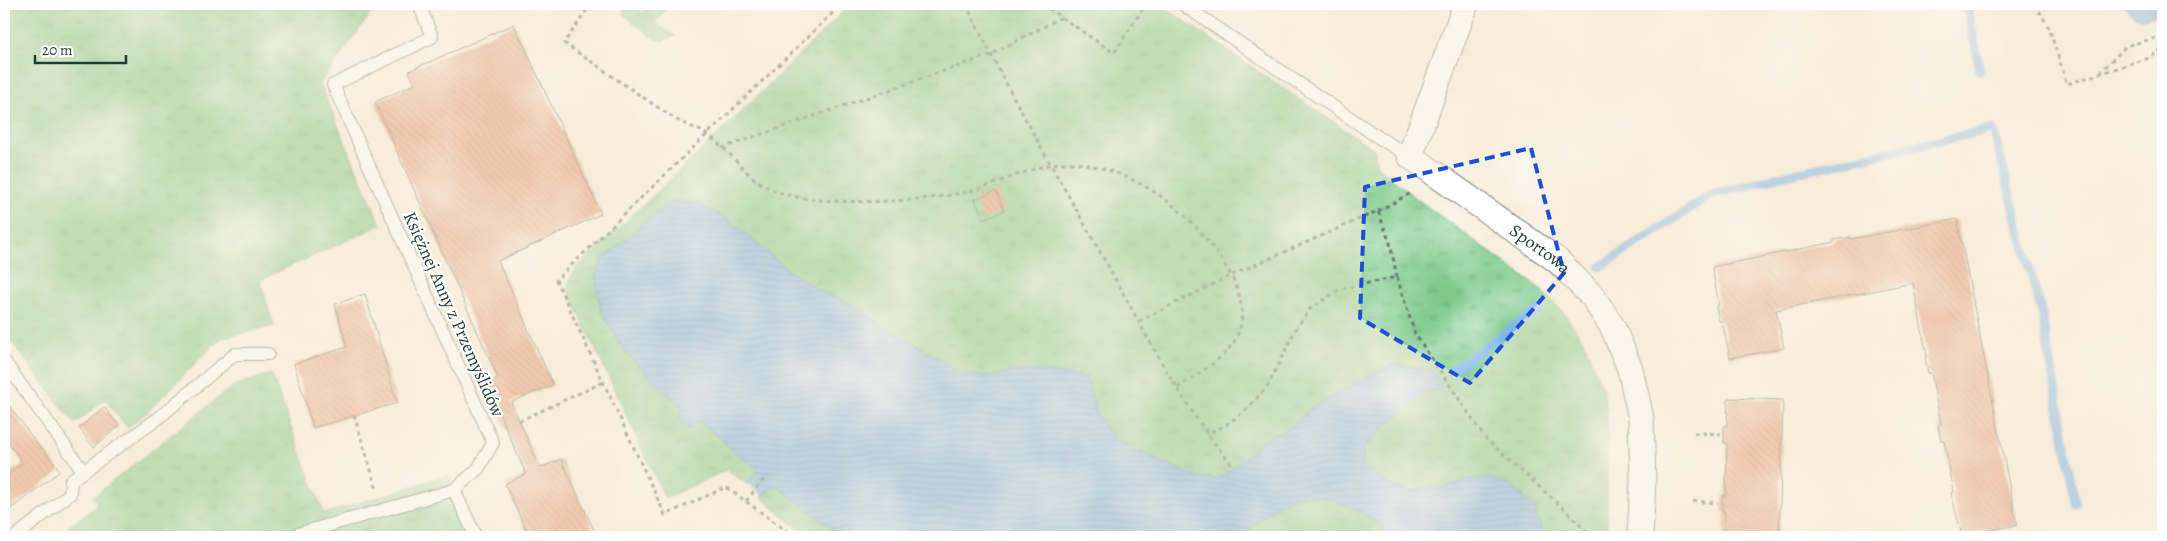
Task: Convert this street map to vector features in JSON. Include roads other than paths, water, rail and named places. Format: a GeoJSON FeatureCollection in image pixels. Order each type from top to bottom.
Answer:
{"type":"FeatureCollection","features":[{"type":"Feature","properties":{"kind":"street"},"geometry":{"type":"LineString","coordinates":[[1410,156],[1466,4]]}},
{"type":"Feature","properties":{"kind":"street","name":"Sportowa"},"geometry":{"type":"LineString","coordinates":[[1410,156],[1558,261],[1593,297],[1612,328],[1630,369],[1641,418],[1643,481],[1640,537]]}},
{"type":"Feature","properties":{"kind":"lane","name":"Księżnej Anny z Przemyślidów"},"geometry":{"type":"LineString","coordinates":[[287,537],[454,490],[478,469],[493,443],[332,84],[432,37],[419,4]]}},
{"type":"Feature","properties":{"kind":"lane"},"geometry":{"type":"LineString","coordinates":[[1182,4],[1380,139],[1410,156]]}},
{"type":"Feature","properties":{"kind":"lane"},"geometry":{"type":"LineString","coordinates":[[15,537],[70,494],[70,480],[156,420],[235,354],[268,354]]}},
{"type":"Feature","properties":{"kind":"lane"},"geometry":{"type":"LineString","coordinates":[[4,361],[83,471]]}},
{"type":"Feature","properties":{"kind":"lane"},"geometry":{"type":"LineString","coordinates":[[454,490],[476,537]]}},
{"type":"Feature","properties":{"kind":"water"},"geometry":{"type":"Polygon","coordinates":[[[2121,4],[2163,4],[2163,14],[2140,20],[2121,4]]]}},
{"type":"Feature","properties":{"kind":"water"},"geometry":{"type":"Polygon","coordinates":[[[674,201],[697,203],[729,220],[785,268],[820,291],[845,301],[962,374],[991,376],[1028,370],[1086,377],[1098,418],[1115,439],[1148,456],[1195,476],[1215,479],[1226,474],[1264,439],[1290,428],[1311,408],[1370,375],[1395,364],[1431,370],[1443,388],[1426,392],[1415,399],[1363,448],[1363,463],[1377,477],[1391,486],[1411,492],[1422,488],[1445,487],[1474,479],[1491,478],[1511,486],[1535,509],[1543,537],[1386,537],[1377,523],[1358,511],[1325,498],[1304,495],[1288,500],[1274,509],[1260,519],[1243,537],[848,537],[838,533],[775,484],[764,496],[748,482],[758,470],[699,421],[690,430],[677,419],[684,409],[626,353],[601,311],[595,277],[602,260],[652,216],[674,201]]]}},
{"type":"Feature","properties":{"kind":"waterway"},"geometry":{"type":"LineString","coordinates":[[1967,4],[1980,71]]}},
{"type":"Feature","properties":{"kind":"waterway"},"geometry":{"type":"LineString","coordinates":[[1600,267],[1711,195],[1786,175],[1993,129],[2042,315],[2076,504]]}},
{"type":"Feature","properties":{"kind":"waterway"},"geometry":{"type":"LineString","coordinates":[[1451,371],[1540,309]]}}]}
